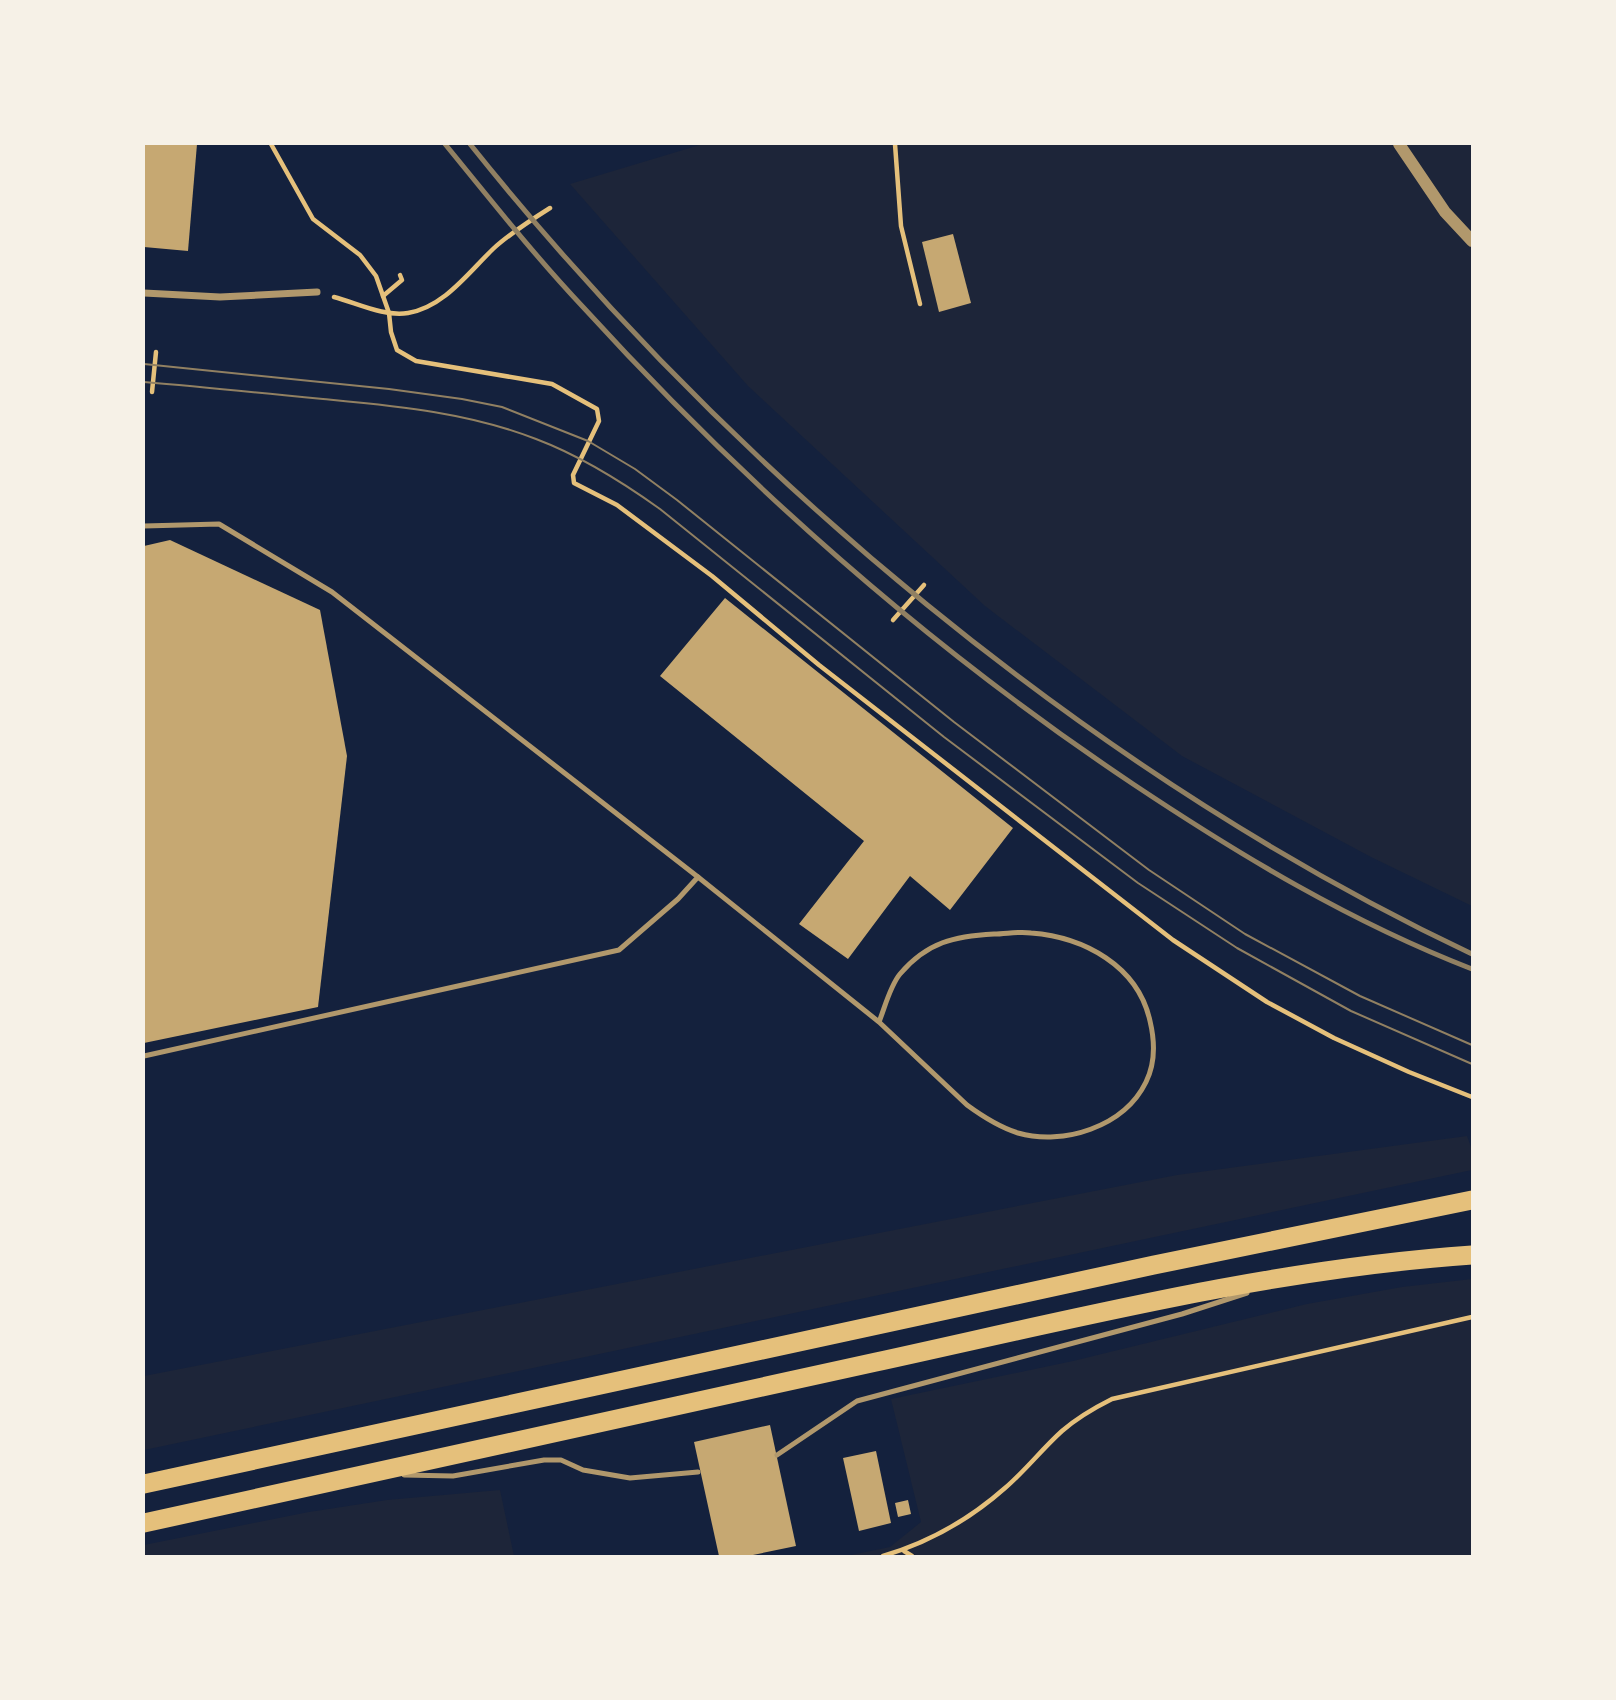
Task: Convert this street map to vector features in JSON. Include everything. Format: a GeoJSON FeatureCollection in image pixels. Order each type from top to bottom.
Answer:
{"type":"FeatureCollection","features":[{"type":"Feature","properties":{"kind":"highway"},"geometry":{"type":"LineString","coordinates":[[144,1484],[1154,1265],[1472,1200]]}},
{"type":"Feature","properties":{"kind":"highway"},"geometry":{"type":"LineString","coordinates":[[144,1524],[1116,1309],[1311,1272],[1395,1261],[1472,1255]]}},
{"type":"Feature","properties":{"kind":"street"},"geometry":{"type":"LineString","coordinates":[[1399,144],[1445,212],[1472,241]]}},
{"type":"Feature","properties":{"kind":"street"},"geometry":{"type":"LineString","coordinates":[[144,293],[220,297],[317,292]]}},
{"type":"Feature","properties":{"kind":"lane"},"geometry":{"type":"LineString","coordinates":[[144,526],[219,524],[332,592],[698,877],[879,1022],[981,1116],[1017,1133],[1052,1138],[1092,1129],[1119,1115],[1146,1083],[1155,1042],[1149,1014],[1139,990],[1105,955],[1072,941],[1031,932],[972,936],[934,944],[899,975],[879,1022]]}},
{"type":"Feature","properties":{"kind":"lane"},"geometry":{"type":"LineString","coordinates":[[144,1056],[619,950],[678,899],[698,877]]}},
{"type":"Feature","properties":{"kind":"lane"},"geometry":{"type":"LineString","coordinates":[[777,1455],[857,1401],[1182,1314],[1311,1272]]}},
{"type":"Feature","properties":{"kind":"lane"},"geometry":{"type":"LineString","coordinates":[[369,1474],[453,1476],[544,1460],[561,1460],[583,1469],[630,1478],[698,1472]]}},
{"type":"Feature","properties":{"kind":"path"},"geometry":{"type":"LineString","coordinates":[[271,144],[313,219],[360,255],[376,276],[389,313],[397,350],[416,361],[552,384],[597,409],[599,421],[573,475],[574,484],[617,505],[712,576],[819,666],[1172,940],[1267,1002],[1334,1038],[1472,1097]]}},
{"type":"Feature","properties":{"kind":"path"},"geometry":{"type":"LineString","coordinates":[[895,144],[901,226],[919,304]]}},
{"type":"Feature","properties":{"kind":"path"},"geometry":{"type":"LineString","coordinates":[[317,292],[389,313],[408,313],[433,304],[476,268],[494,247],[550,208]]}},
{"type":"Feature","properties":{"kind":"path"},"geometry":{"type":"LineString","coordinates":[[383,296],[402,280],[400,275]]}},
{"type":"Feature","properties":{"kind":"path"},"geometry":{"type":"LineString","coordinates":[[152,392],[156,352]]}},
{"type":"Feature","properties":{"kind":"path"},"geometry":{"type":"LineString","coordinates":[[893,620],[924,585]]}},
{"type":"Feature","properties":{"kind":"path"},"geometry":{"type":"LineString","coordinates":[[883,1556],[903,1550],[948,1528],[977,1510],[1028,1467],[1062,1431],[1088,1411],[1112,1399],[1472,1317]]}},
{"type":"Feature","properties":{"kind":"path"},"geometry":{"type":"LineString","coordinates":[[903,1550],[912,1556]]}},
{"type":"Feature","properties":{"kind":"shaded area"},"geometry":{"type":"Polygon","coordinates":[[[703,144],[1472,144],[1472,906],[1371,857],[1182,756],[985,606],[748,386],[570,184],[703,144]]]}},
{"type":"Feature","properties":{"kind":"shaded area"},"geometry":{"type":"Polygon","coordinates":[[[1467,1136],[1472,1150],[1472,1170],[144,1450],[144,1376],[1177,1175],[1467,1136]]]}},
{"type":"Feature","properties":{"kind":"shaded area"},"geometry":{"type":"Polygon","coordinates":[[[1472,1279],[1472,1556],[846,1556],[890,1547],[921,1522],[891,1399],[1073,1361],[1307,1304],[1402,1287],[1472,1279]]]}},
{"type":"Feature","properties":{"kind":"shaded area"},"geometry":{"type":"Polygon","coordinates":[[[500,1490],[514,1556],[144,1556],[144,1545],[309,1512],[387,1500],[500,1490]]]}},
{"type":"Feature","properties":{"kind":"building"},"geometry":{"type":"Polygon","coordinates":[[[144,144],[197,144],[188,251],[144,247],[144,144]]]}},
{"type":"Feature","properties":{"kind":"building"},"geometry":{"type":"Polygon","coordinates":[[[953,234],[971,303],[939,312],[922,242],[953,234]]]}},
{"type":"Feature","properties":{"kind":"building"},"geometry":{"type":"Polygon","coordinates":[[[170,540],[320,610],[347,756],[318,1007],[144,1043],[144,546],[170,540]]]}},
{"type":"Feature","properties":{"kind":"building"},"geometry":{"type":"Polygon","coordinates":[[[725,598],[1013,828],[950,910],[910,876],[848,959],[799,924],[864,841],[660,676],[725,598]]]}},
{"type":"Feature","properties":{"kind":"building"},"geometry":{"type":"Polygon","coordinates":[[[770,1425],[796,1546],[748,1556],[719,1556],[694,1442],[770,1425]]]}},
{"type":"Feature","properties":{"kind":"building"},"geometry":{"type":"Polygon","coordinates":[[[876,1451],[891,1523],[859,1531],[843,1458],[876,1451]]]}},
{"type":"Feature","properties":{"kind":"building"},"geometry":{"type":"Polygon","coordinates":[[[908,1500],[911,1514],[898,1517],[895,1503],[908,1500]]]}},
{"type":"Feature","properties":{"kind":"tram line"},"geometry":{"type":"LineString","coordinates":[[144,364],[462,399],[502,407],[588,441],[635,469],[677,500],[954,722],[1149,870],[1245,934],[1360,996],[1472,1045]]}},
{"type":"Feature","properties":{"kind":"tram line"},"geometry":{"type":"LineString","coordinates":[[144,382],[350,402],[458,416],[510,430],[585,461],[660,509],[944,737],[1138,883],[1237,948],[1351,1011],[1472,1064]]}},
{"type":"Feature","properties":{"kind":"railway"},"geometry":{"type":"LineString","coordinates":[[445,144],[512,227],[645,374],[776,501],[913,621],[1058,732],[1215,837],[1340,909],[1427,951],[1472,969]]}},
{"type":"Feature","properties":{"kind":"railway"},"geometry":{"type":"LineString","coordinates":[[470,144],[573,266],[684,384],[802,497],[927,604],[1057,705],[1192,797],[1330,881],[1472,954]]}}]}
